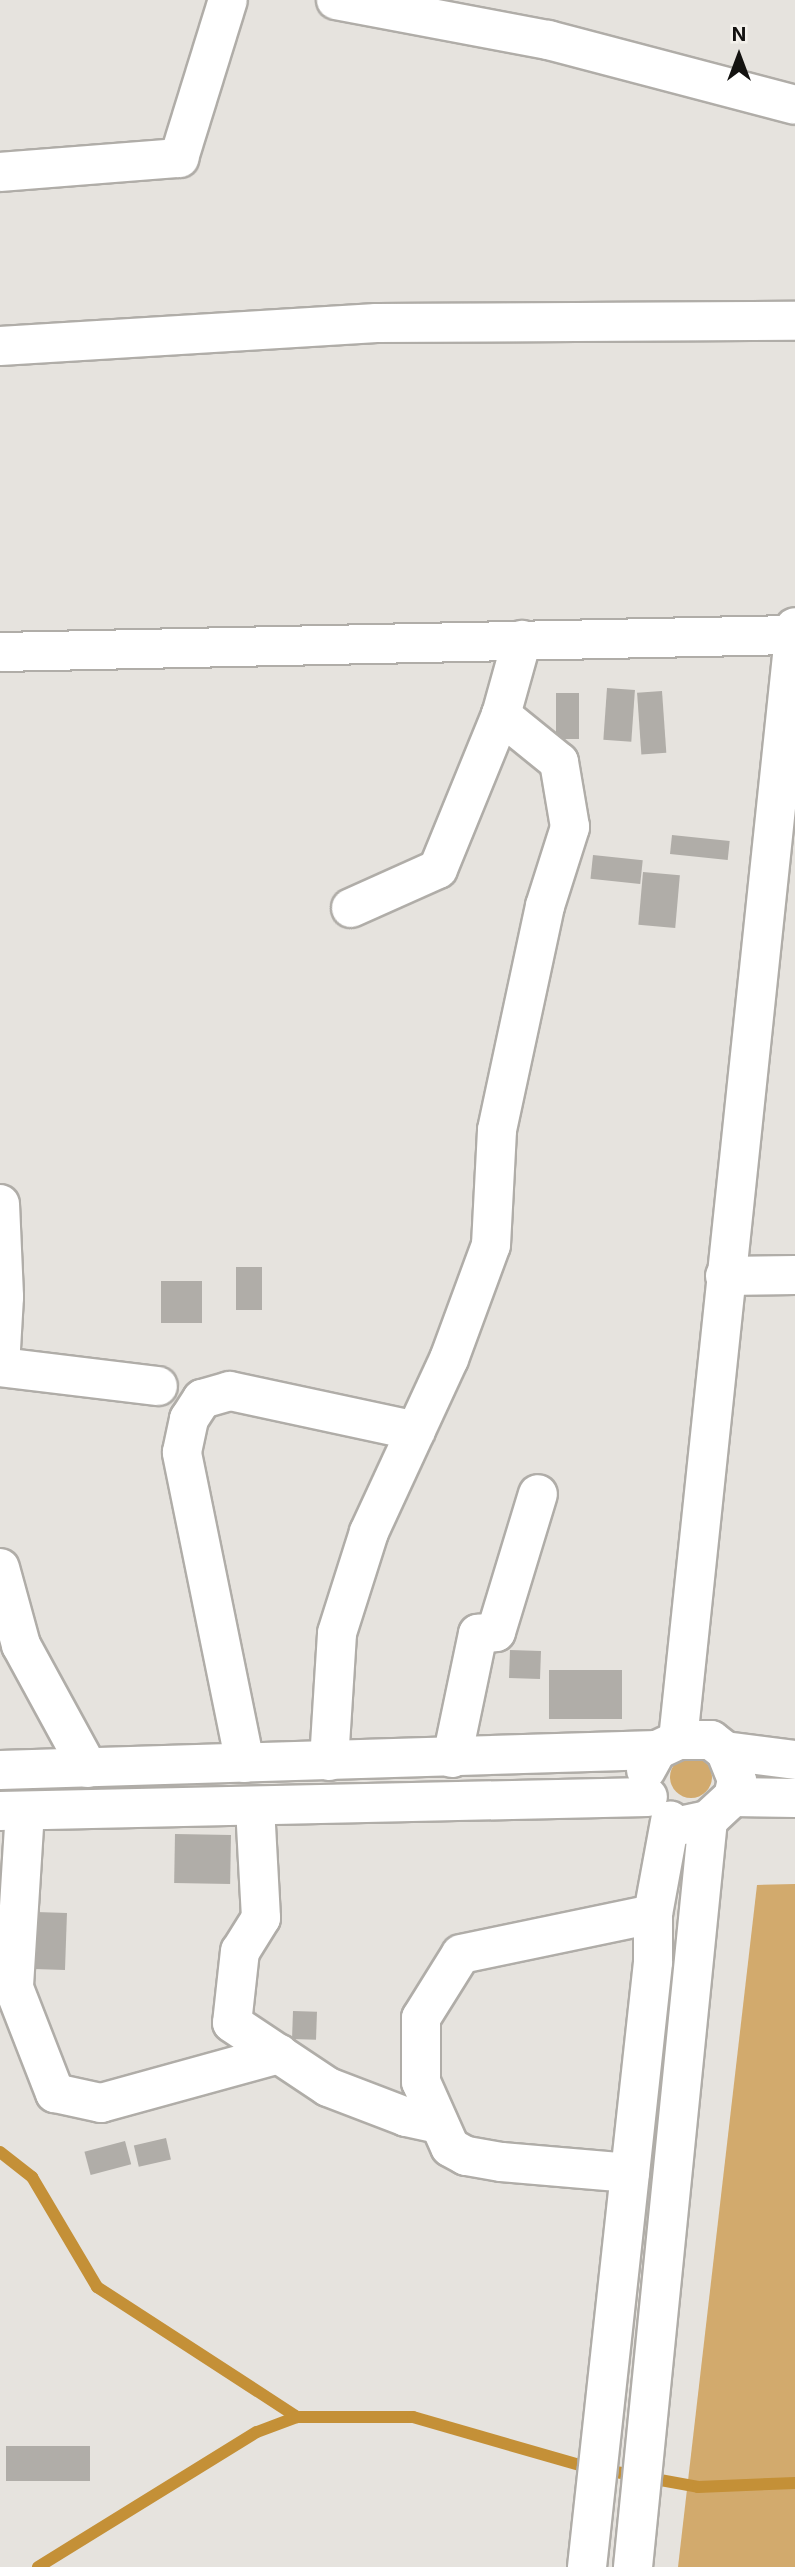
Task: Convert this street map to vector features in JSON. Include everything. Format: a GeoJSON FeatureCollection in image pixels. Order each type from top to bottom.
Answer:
{"type":"FeatureCollection","features":[{"type":"Feature","properties":{"kind":"street"},"geometry":{"type":"LineString","coordinates":[[0,172],[179,158],[228,0]]}},
{"type":"Feature","properties":{"kind":"street"},"geometry":{"type":"LineString","coordinates":[[336,0],[548,40],[795,105]]}},
{"type":"Feature","properties":{"kind":"street"},"geometry":{"type":"LineString","coordinates":[[0,346],[376,323],[795,321]]}},
{"type":"Feature","properties":{"kind":"street"},"geometry":{"type":"LineString","coordinates":[[0,652],[794,632],[725,1276],[668,1745],[648,1763],[659,1809],[653,1962],[587,2567]]}},
{"type":"Feature","properties":{"kind":"street"},"geometry":{"type":"LineString","coordinates":[[351,908],[438,869],[501,715],[522,640]]}},
{"type":"Feature","properties":{"kind":"street"},"geometry":{"type":"LineString","coordinates":[[329,1761],[337,1633],[369,1532],[449,1359],[491,1245],[497,1130],[545,906],[570,827],[559,762],[501,715]]}},
{"type":"Feature","properties":{"kind":"street"},"geometry":{"type":"LineString","coordinates":[[0,1204],[4,1297],[0,1367],[158,1386]]}},
{"type":"Feature","properties":{"kind":"street"},"geometry":{"type":"LineString","coordinates":[[725,1276],[795,1275]]}},
{"type":"Feature","properties":{"kind":"street"},"geometry":{"type":"LineString","coordinates":[[245,1763],[182,1452],[189,1419],[202,1399],[230,1391],[416,1431]]}},
{"type":"Feature","properties":{"kind":"street"},"geometry":{"type":"LineString","coordinates":[[452,1758],[478,1634],[496,1632],[538,1494]]}},
{"type":"Feature","properties":{"kind":"street"},"geometry":{"type":"LineString","coordinates":[[0,1568],[21,1645],[88,1768]]}},
{"type":"Feature","properties":{"kind":"street"},"geometry":{"type":"LineString","coordinates":[[0,1770],[452,1758],[711,1741],[725,1751],[795,1760]]}},
{"type":"Feature","properties":{"kind":"street"},"geometry":{"type":"LineString","coordinates":[[635,2552],[721,1809],[737,1780],[725,1751]]}},
{"type":"Feature","properties":{"kind":"street"},"geometry":{"type":"LineString","coordinates":[[279,2054],[101,2103],[55,2093],[14,1988],[12,1811],[255,1807],[659,1809],[690,1826],[721,1809],[795,1798]]}},
{"type":"Feature","properties":{"kind":"street"},"geometry":{"type":"LineString","coordinates":[[255,1807],[261,1917],[240,1951],[232,2022],[328,2087],[406,2117],[439,2124]]}},
{"type":"Feature","properties":{"kind":"street"},"geometry":{"type":"LineString","coordinates":[[630,2173],[466,2156],[450,2147],[421,2082],[421,2018],[461,1954],[653,1914]]}},
{"type":"Feature","properties":{"kind":"shaded area"},"geometry":{"type":"Polygon","coordinates":[[[691,1756],[706,1762],[712,1777],[706,1792],[691,1798],[676,1792],[670,1777],[676,1762],[691,1756]]]}},
{"type":"Feature","properties":{"kind":"shaded area"},"geometry":{"type":"Polygon","coordinates":[[[795,1884],[795,2567],[678,2567],[757,1885],[795,1884]]]}},
{"type":"Feature","properties":{"kind":"building"},"geometry":{"type":"Polygon","coordinates":[[[607,688],[635,690],[631,742],[603,740],[607,688]]]}},
{"type":"Feature","properties":{"kind":"building"},"geometry":{"type":"Polygon","coordinates":[[[662,691],[666,753],[641,755],[637,693],[662,691]]]}},
{"type":"Feature","properties":{"kind":"building"},"geometry":{"type":"Polygon","coordinates":[[[556,693],[579,693],[579,739],[556,739],[556,693]]]}},
{"type":"Feature","properties":{"kind":"building"},"geometry":{"type":"Polygon","coordinates":[[[672,835],[730,841],[728,860],[670,854],[672,835]]]}},
{"type":"Feature","properties":{"kind":"building"},"geometry":{"type":"Polygon","coordinates":[[[593,855],[643,860],[640,884],[590,879],[593,855]]]}},
{"type":"Feature","properties":{"kind":"building"},"geometry":{"type":"Polygon","coordinates":[[[643,872],[680,875],[675,928],[638,925],[643,872]]]}},
{"type":"Feature","properties":{"kind":"building"},"geometry":{"type":"Polygon","coordinates":[[[236,1267],[262,1267],[262,1310],[236,1310],[236,1267]]]}},
{"type":"Feature","properties":{"kind":"building"},"geometry":{"type":"Polygon","coordinates":[[[161,1281],[202,1281],[202,1323],[161,1323],[161,1281]]]}},
{"type":"Feature","properties":{"kind":"building"},"geometry":{"type":"Polygon","coordinates":[[[510,1650],[541,1651],[540,1679],[509,1678],[510,1650]]]}},
{"type":"Feature","properties":{"kind":"building"},"geometry":{"type":"Polygon","coordinates":[[[549,1670],[622,1670],[622,1719],[549,1719],[549,1670]]]}},
{"type":"Feature","properties":{"kind":"building"},"geometry":{"type":"Polygon","coordinates":[[[175,1834],[231,1835],[230,1884],[174,1883],[175,1834]]]}},
{"type":"Feature","properties":{"kind":"building"},"geometry":{"type":"Polygon","coordinates":[[[36,1912],[67,1913],[65,1970],[34,1969],[36,1912]]]}},
{"type":"Feature","properties":{"kind":"building"},"geometry":{"type":"Polygon","coordinates":[[[293,2011],[317,2012],[316,2040],[292,2039],[293,2011]]]}},
{"type":"Feature","properties":{"kind":"building"},"geometry":{"type":"Polygon","coordinates":[[[166,2138],[171,2159],[139,2167],[134,2145],[166,2138]]]}},
{"type":"Feature","properties":{"kind":"building"},"geometry":{"type":"Polygon","coordinates":[[[125,2141],[131,2164],[91,2175],[84,2152],[125,2141]]]}},
{"type":"Feature","properties":{"kind":"building"},"geometry":{"type":"Polygon","coordinates":[[[6,2446],[90,2446],[90,2481],[6,2481],[6,2446]]]}},
{"type":"Feature","properties":{"kind":"waterway"},"geometry":{"type":"LineString","coordinates":[[0,2152],[32,2177],[97,2287],[297,2417]]}},
{"type":"Feature","properties":{"kind":"waterway"},"geometry":{"type":"LineString","coordinates":[[38,2567],[257,2432],[297,2417],[413,2417],[583,2466],[698,2487],[795,2483]]}}]}
